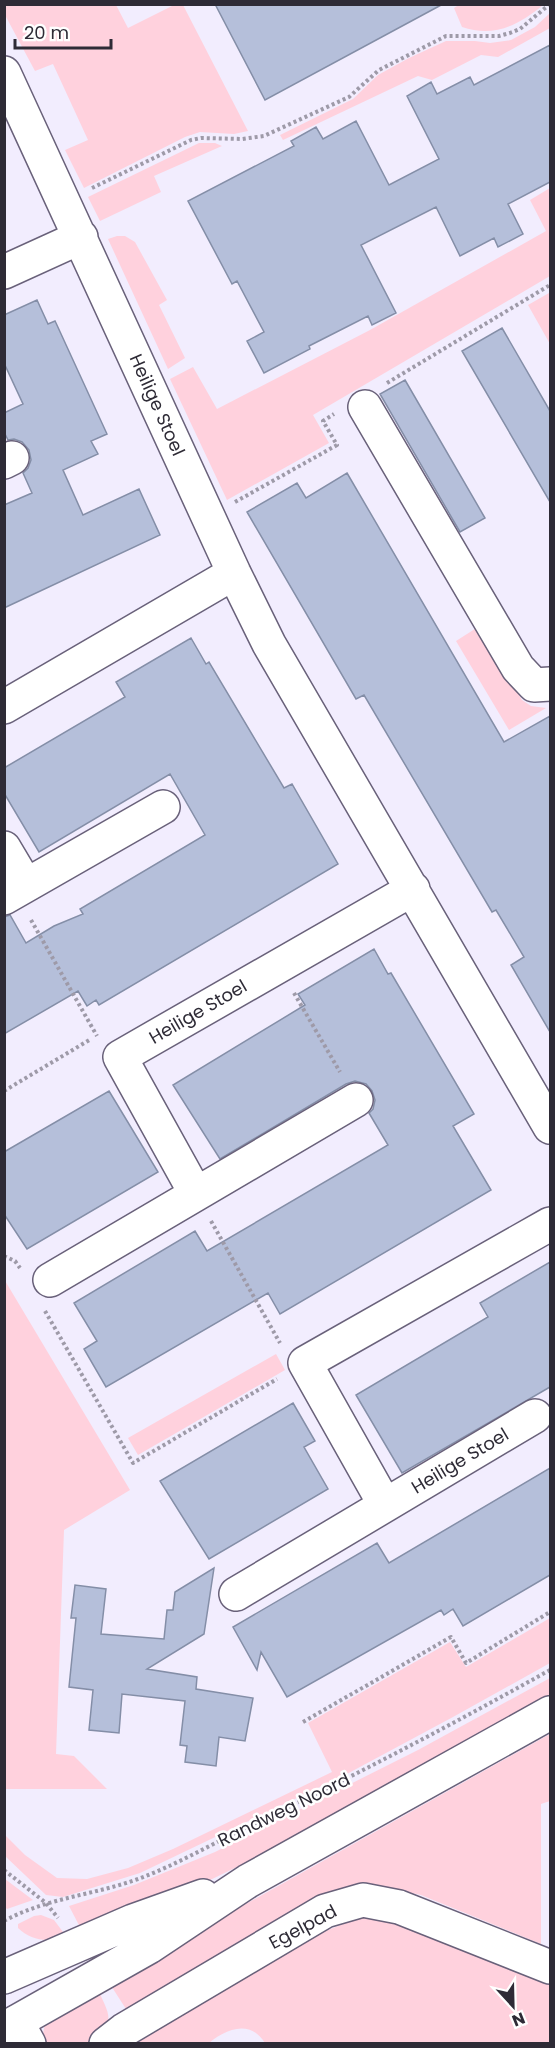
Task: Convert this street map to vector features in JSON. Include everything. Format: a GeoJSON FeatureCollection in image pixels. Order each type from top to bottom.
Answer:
{"type":"FeatureCollection","features":[{"type":"Feature","properties":{"kind":"street","name":"Heilige Stoel"},"geometry":{"type":"LineString","coordinates":[[4,74],[268,644],[413,889],[540,1086],[550,1127]]}},
{"type":"Feature","properties":{"kind":"street"},"geometry":{"type":"LineString","coordinates":[[4,272],[81,237]]}},
{"type":"Feature","properties":{"kind":"street"},"geometry":{"type":"LineString","coordinates":[[365,407],[518,668],[534,685],[550,684]]}},
{"type":"Feature","properties":{"kind":"street"},"geometry":{"type":"LineString","coordinates":[[4,707],[234,573]]}},
{"type":"Feature","properties":{"kind":"street"},"geometry":{"type":"LineString","coordinates":[[4,848],[15,892],[163,807]]}},
{"type":"Feature","properties":{"kind":"street","name":"Heilige Stoel"},"geometry":{"type":"LineString","coordinates":[[109,1046],[279,966],[413,889]]}},
{"type":"Feature","properties":{"kind":"street"},"geometry":{"type":"LineString","coordinates":[[109,1046],[196,1194]]}},
{"type":"Feature","properties":{"kind":"street"},"geometry":{"type":"LineString","coordinates":[[38,1286],[356,1100]]}},
{"type":"Feature","properties":{"kind":"street"},"geometry":{"type":"LineString","coordinates":[[385,1505],[300,1366],[550,1224]]}},
{"type":"Feature","properties":{"kind":"street","name":"Heilige Stoel"},"geometry":{"type":"LineString","coordinates":[[236,1594],[535,1416]]}},
{"type":"Feature","properties":{"kind":"street"},"geometry":{"type":"LineString","coordinates":[[14,2023],[149,1947],[248,1881],[550,1713]]}},
{"type":"Feature","properties":{"kind":"street"},"geometry":{"type":"LineString","coordinates":[[4,1977],[133,1920],[248,1881]]}},
{"type":"Feature","properties":{"kind":"street","name":"Egelpad"},"geometry":{"type":"LineString","coordinates":[[106,2043],[124,2030],[325,1911],[363,1900],[399,1906],[550,1967]]}},
{"type":"Feature","properties":{"kind":"path"},"geometry":{"type":"LineString","coordinates":[[64,201],[191,140],[201,138],[242,140],[264,136],[348,97],[379,70],[446,36],[499,36],[510,33],[520,29],[550,4]]}},
{"type":"Feature","properties":{"kind":"path"},"geometry":{"type":"LineString","coordinates":[[4,1091],[109,1046],[15,892]]}},
{"type":"Feature","properties":{"kind":"path"},"geometry":{"type":"LineString","coordinates":[[279,966],[356,1100]]}},
{"type":"Feature","properties":{"kind":"path"},"geometry":{"type":"LineString","coordinates":[[4,1256],[15,1261],[38,1286],[133,1464],[300,1366],[196,1194]]}},
{"type":"Feature","properties":{"kind":"path"},"geometry":{"type":"LineString","coordinates":[[303,1722],[451,1637],[466,1663],[550,1612]]}},
{"type":"Feature","properties":{"kind":"path","name":"Randweg Noord"},"geometry":{"type":"LineString","coordinates":[[4,1921],[46,1903],[80,1897],[139,1879],[350,1778],[550,1670]]}},
{"type":"Feature","properties":{"kind":"shaded area"},"geometry":{"type":"Polygon","coordinates":[[[460,4],[543,5],[515,24],[506,28],[485,31],[462,27],[454,8],[460,4]]]}},
{"type":"Feature","properties":{"kind":"shaded area"},"geometry":{"type":"Polygon","coordinates":[[[4,5],[116,5],[128,28],[174,5],[183,5],[248,131],[234,134],[200,132],[185,137],[84,188],[65,150],[88,140],[53,64],[35,71],[5,15],[4,5]]]}},
{"type":"Feature","properties":{"kind":"shaded area"},"geometry":{"type":"Polygon","coordinates":[[[550,13],[550,28],[498,57],[481,55],[432,80],[418,76],[283,140],[280,135],[353,99],[378,75],[446,41],[490,43],[511,40],[535,27],[550,13]]]}},
{"type":"Feature","properties":{"kind":"shaded area"},"geometry":{"type":"Polygon","coordinates":[[[199,143],[215,143],[222,146],[154,176],[161,192],[100,221],[88,197],[199,143]]]}},
{"type":"Feature","properties":{"kind":"shaded area"},"geometry":{"type":"Polygon","coordinates":[[[550,188],[550,276],[313,415],[329,443],[227,500],[170,379],[193,367],[217,409],[370,330],[546,231],[530,200],[550,188]]]}},
{"type":"Feature","properties":{"kind":"shaded area"},"geometry":{"type":"Polygon","coordinates":[[[125,236],[135,242],[167,300],[159,305],[185,358],[168,369],[108,239],[125,236]]]}},
{"type":"Feature","properties":{"kind":"shaded area"},"geometry":{"type":"Polygon","coordinates":[[[549,293],[550,296],[550,344],[528,305],[549,293]]]}},
{"type":"Feature","properties":{"kind":"shaded area"},"geometry":{"type":"Polygon","coordinates":[[[478,627],[522,700],[531,706],[546,708],[509,730],[456,641],[478,627]]]}},
{"type":"Feature","properties":{"kind":"shaded area"},"geometry":{"type":"Polygon","coordinates":[[[4,1279],[130,1490],[64,1530],[56,1754],[74,1756],[107,1789],[5,1789],[4,1279]]]}},
{"type":"Feature","properties":{"kind":"shaded area"},"geometry":{"type":"Polygon","coordinates":[[[276,1354],[285,1370],[138,1455],[128,1438],[276,1354]]]}},
{"type":"Feature","properties":{"kind":"shaded area"},"geometry":{"type":"Polygon","coordinates":[[[550,1618],[550,1663],[345,1775],[140,1873],[63,1897],[46,1895],[5,1856],[5,1835],[25,1855],[57,1878],[87,1879],[128,1868],[173,1849],[332,1772],[308,1723],[450,1642],[466,1667],[550,1618]]]}},
{"type":"Feature","properties":{"kind":"shaded area"},"geometry":{"type":"Polygon","coordinates":[[[550,1678],[550,1694],[339,1813],[204,1883],[82,1931],[69,1906],[134,1885],[215,1852],[418,1750],[550,1678]]]}},
{"type":"Feature","properties":{"kind":"shaded area"},"geometry":{"type":"Polygon","coordinates":[[[550,1734],[550,1801],[541,1804],[541,1944],[421,1895],[393,1889],[370,1890],[138,2012],[126,2009],[108,1981],[550,1734]]]}},
{"type":"Feature","properties":{"kind":"shaded area"},"geometry":{"type":"Polygon","coordinates":[[[5,1879],[33,1900],[7,1909],[5,1907],[5,1879]]]}},
{"type":"Feature","properties":{"kind":"shaded area"},"geometry":{"type":"Polygon","coordinates":[[[387,1912],[550,1973],[550,2043],[265,2043],[252,2031],[238,2029],[223,2034],[209,2043],[127,2044],[318,1934],[361,1917],[387,1912]]]}},
{"type":"Feature","properties":{"kind":"shaded area"},"geometry":{"type":"Polygon","coordinates":[[[41,1915],[54,1920],[66,1936],[54,1940],[41,1940],[29,1936],[18,1928],[18,1924],[41,1915]]]}},
{"type":"Feature","properties":{"kind":"shaded area"},"geometry":{"type":"Polygon","coordinates":[[[97,1987],[108,2012],[107,2023],[98,2035],[89,2043],[46,2043],[43,2034],[45,2023],[97,1987]]]}},
{"type":"Feature","properties":{"kind":"building"},"geometry":{"type":"Polygon","coordinates":[[[215,4],[443,4],[265,100],[215,4]]]}},
{"type":"Feature","properties":{"kind":"building"},"geometry":{"type":"Polygon","coordinates":[[[550,45],[550,182],[508,204],[523,234],[498,247],[494,238],[460,256],[436,207],[361,245],[396,313],[372,325],[368,316],[309,346],[310,349],[264,373],[247,341],[264,332],[237,281],[232,284],[188,201],[294,146],[291,141],[316,127],[323,139],[356,121],[389,185],[439,159],[407,96],[431,82],[437,94],[470,77],[474,85],[550,45]]]}},
{"type":"Feature","properties":{"kind":"building"},"geometry":{"type":"Polygon","coordinates":[[[37,300],[48,324],[55,321],[107,434],[91,441],[98,454],[63,470],[83,515],[139,489],[160,535],[4,608],[4,505],[32,493],[23,473],[31,460],[29,450],[22,442],[14,439],[8,440],[4,432],[4,413],[23,404],[4,363],[4,315],[37,300]]]}},
{"type":"Feature","properties":{"kind":"building"},"geometry":{"type":"Polygon","coordinates":[[[502,328],[550,411],[550,502],[462,351],[502,328]]]}},
{"type":"Feature","properties":{"kind":"building"},"geometry":{"type":"Polygon","coordinates":[[[405,380],[485,518],[460,532],[380,394],[405,380]]]}},
{"type":"Feature","properties":{"kind":"building"},"geometry":{"type":"Polygon","coordinates":[[[347,473],[504,742],[550,716],[550,1032],[511,965],[524,957],[496,910],[492,912],[364,695],[356,699],[247,512],[297,483],[306,498],[347,473]]]}},
{"type":"Feature","properties":{"kind":"building"},"geometry":{"type":"Polygon","coordinates":[[[191,638],[206,664],[209,662],[284,788],[292,784],[338,864],[99,1005],[96,1000],[87,1006],[78,991],[4,1034],[4,917],[10,915],[26,943],[54,926],[83,914],[80,909],[205,835],[170,774],[39,852],[4,793],[4,768],[125,697],[116,682],[191,638]]]}},
{"type":"Feature","properties":{"kind":"building"},"geometry":{"type":"Polygon","coordinates":[[[374,949],[388,974],[391,973],[474,1114],[453,1126],[491,1190],[280,1314],[268,1293],[106,1387],[84,1349],[97,1341],[74,1303],[195,1231],[207,1251],[388,1145],[369,1113],[373,1109],[375,1100],[372,1091],[366,1084],[355,1081],[346,1084],[220,1159],[173,1085],[305,1005],[298,994],[374,949]]]}},
{"type":"Feature","properties":{"kind":"building"},"geometry":{"type":"Polygon","coordinates":[[[109,1091],[158,1172],[27,1249],[4,1214],[4,1152],[109,1091]]]}},
{"type":"Feature","properties":{"kind":"building"},"geometry":{"type":"Polygon","coordinates":[[[550,1262],[550,1387],[402,1473],[356,1395],[488,1317],[480,1303],[550,1262]]]}},
{"type":"Feature","properties":{"kind":"building"},"geometry":{"type":"Polygon","coordinates":[[[293,1403],[315,1441],[304,1447],[328,1489],[209,1559],[160,1481],[293,1403]]]}},
{"type":"Feature","properties":{"kind":"building"},"geometry":{"type":"Polygon","coordinates":[[[550,1468],[550,1575],[463,1626],[453,1609],[444,1615],[441,1610],[287,1697],[261,1652],[257,1670],[233,1627],[377,1543],[389,1563],[550,1468]]]}},
{"type":"Feature","properties":{"kind":"building"},"geometry":{"type":"Polygon","coordinates":[[[214,1568],[204,1634],[147,1669],[197,1677],[196,1689],[253,1698],[245,1741],[219,1737],[216,1766],[185,1762],[187,1746],[180,1745],[185,1701],[122,1694],[119,1733],[89,1730],[93,1690],[69,1687],[76,1618],[71,1618],[75,1585],[106,1589],[101,1634],[164,1639],[167,1610],[173,1610],[175,1592],[214,1568]]]}}]}
